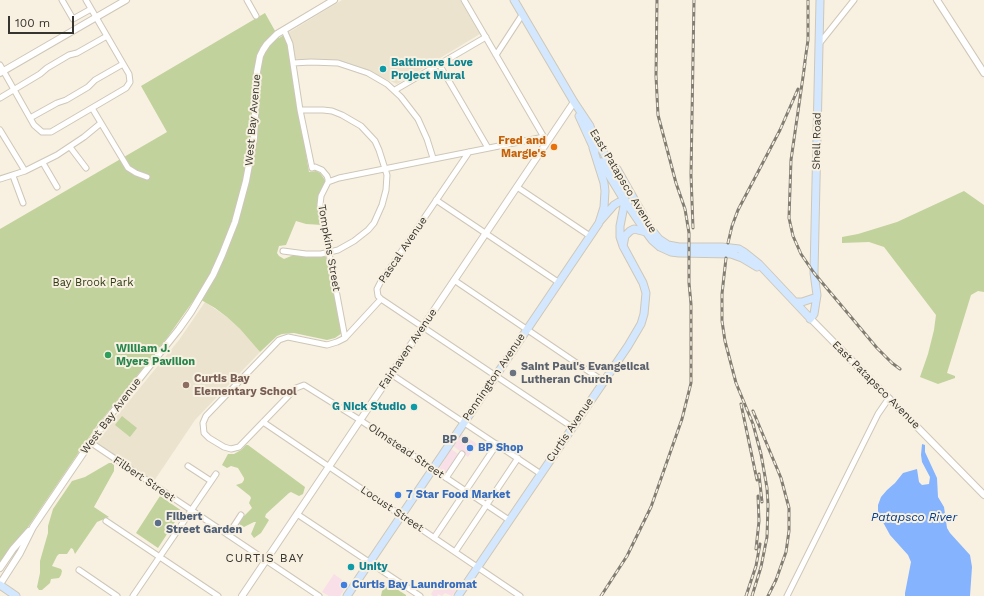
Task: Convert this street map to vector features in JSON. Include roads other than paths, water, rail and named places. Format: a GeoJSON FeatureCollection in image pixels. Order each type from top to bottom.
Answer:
{"type":"FeatureCollection","features":[{"type":"Feature","properties":{"kind":"main road","name":"East Patapsco Avenue"},"geometry":{"type":"LineString","coordinates":[[514,0],[574,102],[609,154],[655,244],[667,250],[679,253],[731,254],[747,260],[768,276],[809,317]]}},
{"type":"Feature","properties":{"kind":"main road","name":"Shell Road"},"geometry":{"type":"LineString","coordinates":[[809,317],[814,314],[817,300],[814,273],[820,0]]}},
{"type":"Feature","properties":{"kind":"main road","name":"East Patapsco Avenue"},"geometry":{"type":"LineString","coordinates":[[574,102],[593,148],[625,201],[648,231]]}},
{"type":"Feature","properties":{"kind":"main road","name":"Curtis Avenue"},"geometry":{"type":"LineString","coordinates":[[458,596],[636,334],[644,314],[646,293],[643,283],[623,246],[619,232],[625,201],[624,194],[588,122]]}},
{"type":"Feature","properties":{"kind":"main road","name":"Pennington Avenue"},"geometry":{"type":"LineString","coordinates":[[347,596],[599,223],[604,207],[605,191],[593,148]]}},
{"type":"Feature","properties":{"kind":"main road"},"geometry":{"type":"LineString","coordinates":[[599,223],[614,205],[625,201]]}},
{"type":"Feature","properties":{"kind":"main road"},"geometry":{"type":"LineString","coordinates":[[623,246],[625,236],[630,230],[634,229],[648,231]]}},
{"type":"Feature","properties":{"kind":"main road","name":"Shell Road"},"geometry":{"type":"LineString","coordinates":[[809,317],[814,298],[815,283]]}},
{"type":"Feature","properties":{"kind":"main road"},"geometry":{"type":"LineString","coordinates":[[795,302],[814,298]]}},
{"type":"Feature","properties":{"kind":"main road"},"geometry":{"type":"LineString","coordinates":[[0,585],[16,596]]}},
{"type":"Feature","properties":{"kind":"street"},"geometry":{"type":"LineString","coordinates":[[62,0],[74,19],[91,9]]}},
{"type":"Feature","properties":{"kind":"street"},"geometry":{"type":"LineString","coordinates":[[86,0],[91,9],[96,17],[129,74],[130,82],[123,91],[52,132],[42,132],[34,125],[1,69],[96,17],[126,0]]}},
{"type":"Feature","properties":{"kind":"street"},"geometry":{"type":"LineString","coordinates":[[247,0],[256,16]]}},
{"type":"Feature","properties":{"kind":"street"},"geometry":{"type":"LineString","coordinates":[[284,30],[288,38],[300,110],[312,168],[315,167],[322,170],[328,176],[328,182],[339,178],[433,158],[488,148],[546,140],[464,0]]}},
{"type":"Feature","properties":{"kind":"street"},"geometry":{"type":"LineString","coordinates":[[819,44],[854,0]]}},
{"type":"Feature","properties":{"kind":"street"},"geometry":{"type":"LineString","coordinates":[[937,0],[984,73]]}},
{"type":"Feature","properties":{"kind":"street","name":"West Bay Avenue"},"geometry":{"type":"LineString","coordinates":[[0,568],[13,549],[33,526],[90,442],[179,329],[203,292],[222,255],[241,202],[251,161],[257,72],[260,56],[267,44],[277,34],[332,1]]}},
{"type":"Feature","properties":{"kind":"street"},"geometry":{"type":"LineString","coordinates":[[496,55],[522,15]]}},
{"type":"Feature","properties":{"kind":"street"},"geometry":{"type":"LineString","coordinates":[[0,98],[69,55],[77,53],[107,36]]}},
{"type":"Feature","properties":{"kind":"street"},"geometry":{"type":"LineString","coordinates":[[395,90],[486,37]]}},
{"type":"Feature","properties":{"kind":"street"},"geometry":{"type":"LineString","coordinates":[[293,63],[322,62],[346,65],[379,78],[395,90],[418,119],[427,139],[433,158]]}},
{"type":"Feature","properties":{"kind":"street"},"geometry":{"type":"LineString","coordinates":[[30,118],[57,103],[66,100],[88,87],[95,80],[123,64]]}},
{"type":"Feature","properties":{"kind":"street"},"geometry":{"type":"LineString","coordinates":[[439,64],[488,148]]}},
{"type":"Feature","properties":{"kind":"street","name":"Fairhaven Avenue"},"geometry":{"type":"LineString","coordinates":[[242,596],[486,234],[546,140],[574,102]]}},
{"type":"Feature","properties":{"kind":"street"},"geometry":{"type":"LineString","coordinates":[[92,108],[128,168],[146,177]]}},
{"type":"Feature","properties":{"kind":"street"},"geometry":{"type":"LineString","coordinates":[[283,251],[314,255],[338,250],[354,241],[374,223],[385,198],[387,182],[380,150],[375,141],[361,126],[353,120],[332,111],[300,110]]}},
{"type":"Feature","properties":{"kind":"street"},"geometry":{"type":"LineString","coordinates":[[0,179],[13,176],[43,163],[70,147],[101,123]]}},
{"type":"Feature","properties":{"kind":"street"},"geometry":{"type":"LineString","coordinates":[[0,130],[25,171]]}},
{"type":"Feature","properties":{"kind":"street"},"geometry":{"type":"LineString","coordinates":[[70,147],[86,168]]}},
{"type":"Feature","properties":{"kind":"street","name":"Pascal Avenue"},"geometry":{"type":"LineString","coordinates":[[345,338],[381,299],[377,293],[380,283],[469,152]]}},
{"type":"Feature","properties":{"kind":"street"},"geometry":{"type":"LineString","coordinates":[[43,163],[57,187]]}},
{"type":"Feature","properties":{"kind":"street"},"geometry":{"type":"LineString","coordinates":[[13,176],[23,203]]}},
{"type":"Feature","properties":{"kind":"street","name":"Tompkins Street"},"geometry":{"type":"LineString","coordinates":[[328,182],[321,196],[320,205],[345,338]]}},
{"type":"Feature","properties":{"kind":"street"},"geometry":{"type":"LineString","coordinates":[[517,187],[590,236]]}},
{"type":"Feature","properties":{"kind":"street"},"geometry":{"type":"LineString","coordinates":[[436,200],[558,282]]}},
{"type":"Feature","properties":{"kind":"street"},"geometry":{"type":"LineString","coordinates":[[454,280],[603,381]]}},
{"type":"Feature","properties":{"kind":"street"},"geometry":{"type":"LineString","coordinates":[[381,299],[572,427]]}},
{"type":"Feature","properties":{"kind":"street","name":"East Patapsco Avenue"},"geometry":{"type":"LineString","coordinates":[[809,317],[984,495]]}},
{"type":"Feature","properties":{"kind":"street"},"geometry":{"type":"LineString","coordinates":[[263,422],[239,447],[231,450],[220,446],[204,433],[203,423],[206,416],[279,340],[293,337],[328,344],[338,342],[345,338]]}},
{"type":"Feature","properties":{"kind":"street"},"geometry":{"type":"LineString","coordinates":[[391,374],[541,474]]}},
{"type":"Feature","properties":{"kind":"street","name":"Olmstead Street"},"geometry":{"type":"LineString","coordinates":[[263,422],[296,388],[301,385],[307,386],[509,520]]}},
{"type":"Feature","properties":{"kind":"street"},"geometry":{"type":"LineString","coordinates":[[787,596],[878,414],[889,398]]}},
{"type":"Feature","properties":{"kind":"street","name":"Locust Street"},"geometry":{"type":"LineString","coordinates":[[263,422],[520,596]]}},
{"type":"Feature","properties":{"kind":"street","name":"Filbert Street"},"geometry":{"type":"LineString","coordinates":[[90,442],[318,596]]}},
{"type":"Feature","properties":{"kind":"street"},"geometry":{"type":"LineString","coordinates":[[434,538],[497,444]]}},
{"type":"Feature","properties":{"kind":"street"},"geometry":{"type":"LineString","coordinates":[[446,478],[462,454]]}},
{"type":"Feature","properties":{"kind":"street"},"geometry":{"type":"LineString","coordinates":[[455,552],[518,458]]}},
{"type":"Feature","properties":{"kind":"street"},"geometry":{"type":"LineString","coordinates":[[188,466],[211,481]]}},
{"type":"Feature","properties":{"kind":"street"},"geometry":{"type":"LineString","coordinates":[[133,596],[216,474]]}},
{"type":"Feature","properties":{"kind":"street"},"geometry":{"type":"LineString","coordinates":[[297,514],[420,596]]}},
{"type":"Feature","properties":{"kind":"street"},"geometry":{"type":"LineString","coordinates":[[228,535],[241,515]]}},
{"type":"Feature","properties":{"kind":"street"},"geometry":{"type":"LineString","coordinates":[[106,521],[218,596]]}},
{"type":"Feature","properties":{"kind":"street","name":"West Bay Avenue"},"geometry":{"type":"LineString","coordinates":[[0,585],[20,553],[33,526]]}},
{"type":"Feature","properties":{"kind":"street"},"geometry":{"type":"LineString","coordinates":[[79,570],[117,596]]}},
{"type":"Feature","properties":{"kind":"water","name":"Patapsco River"},"geometry":{"type":"Polygon","coordinates":[[[922,444],[925,445],[925,452],[937,478],[938,497],[944,507],[947,528],[970,555],[972,567],[970,596],[905,596],[911,562],[908,555],[890,535],[878,513],[878,505],[881,497],[903,473],[917,469],[919,482],[922,485],[929,484],[930,477],[922,462],[922,444]]]}},
{"type":"Feature","properties":{"kind":"railway"},"geometry":{"type":"LineString","coordinates":[[601,596],[627,556],[651,507],[682,419],[691,383],[689,233],[685,209],[676,183],[658,115],[656,76],[657,0]]}},
{"type":"Feature","properties":{"kind":"railway"},"geometry":{"type":"LineString","coordinates":[[693,228],[691,175],[694,0]]}},
{"type":"Feature","properties":{"kind":"railway"},"geometry":{"type":"LineString","coordinates":[[804,68],[808,40],[808,0]]}},
{"type":"Feature","properties":{"kind":"railway"},"geometry":{"type":"LineString","coordinates":[[805,63],[791,160],[789,218],[793,236],[801,254],[814,273],[877,348],[900,369]]}},
{"type":"Feature","properties":{"kind":"railway"},"geometry":{"type":"LineString","coordinates":[[728,243],[738,210],[780,130],[798,89]]}},
{"type":"Feature","properties":{"kind":"railway"},"geometry":{"type":"LineString","coordinates":[[726,258],[722,294],[722,321],[725,341],[736,383],[753,424],[761,454],[767,488],[767,537],[761,567],[752,596]]}},
{"type":"Feature","properties":{"kind":"railway"},"geometry":{"type":"LineString","coordinates":[[741,404],[757,480]]}},
{"type":"Feature","properties":{"kind":"railway"},"geometry":{"type":"LineString","coordinates":[[753,411],[781,478],[789,508],[789,531],[786,552],[776,580],[768,596]]}},
{"type":"Feature","properties":{"kind":"railway"},"geometry":{"type":"LineString","coordinates":[[759,474],[762,502]]}},
{"type":"Feature","properties":{"kind":"railway"},"geometry":{"type":"LineString","coordinates":[[756,549],[759,521],[758,496]]}},
{"type":"Feature","properties":{"kind":"railway"},"geometry":{"type":"LineString","coordinates":[[746,596],[756,566],[760,544]]}},
{"type":"Feature","properties":{"kind":"place","name":"Baltimore Love Project Mural"},"geometry":{"type":"Point","coordinates":[383,69]}},
{"type":"Feature","properties":{"kind":"place","name":"Fred and Margie's"},"geometry":{"type":"Point","coordinates":[554,147]}},
{"type":"Feature","properties":{"kind":"place","name":"William J. Myers Pavilion"},"geometry":{"type":"Point","coordinates":[108,355]}},
{"type":"Feature","properties":{"kind":"place","name":"Saint Paul's Evangelical Lutheran Church"},"geometry":{"type":"Point","coordinates":[513,373]}},
{"type":"Feature","properties":{"kind":"place","name":"Curtis Bay Elementary School"},"geometry":{"type":"Point","coordinates":[186,385]}},
{"type":"Feature","properties":{"kind":"place","name":"G Nick Studio"},"geometry":{"type":"Point","coordinates":[414,407]}},
{"type":"Feature","properties":{"kind":"place","name":"BP"},"geometry":{"type":"Point","coordinates":[465,440]}},
{"type":"Feature","properties":{"kind":"place","name":"BP Shop"},"geometry":{"type":"Point","coordinates":[470,448]}},
{"type":"Feature","properties":{"kind":"place","name":"7 Star Food Market"},"geometry":{"type":"Point","coordinates":[398,495]}},
{"type":"Feature","properties":{"kind":"place","name":"Filbert Street Garden"},"geometry":{"type":"Point","coordinates":[158,523]}},
{"type":"Feature","properties":{"kind":"place","name":"Unity"},"geometry":{"type":"Point","coordinates":[351,567]}},
{"type":"Feature","properties":{"kind":"place","name":"Curtis Bay Laundromat"},"geometry":{"type":"Point","coordinates":[344,585]}},
{"type":"Feature","properties":{"kind":"district","name":"CURTIS BAY"},"geometry":{"type":"Point","coordinates":[265,558]}},
{"type":"Feature","properties":{"kind":"park label","name":"Bay Brook Park"},"geometry":{"type":"Point","coordinates":[93,283]}}]}
